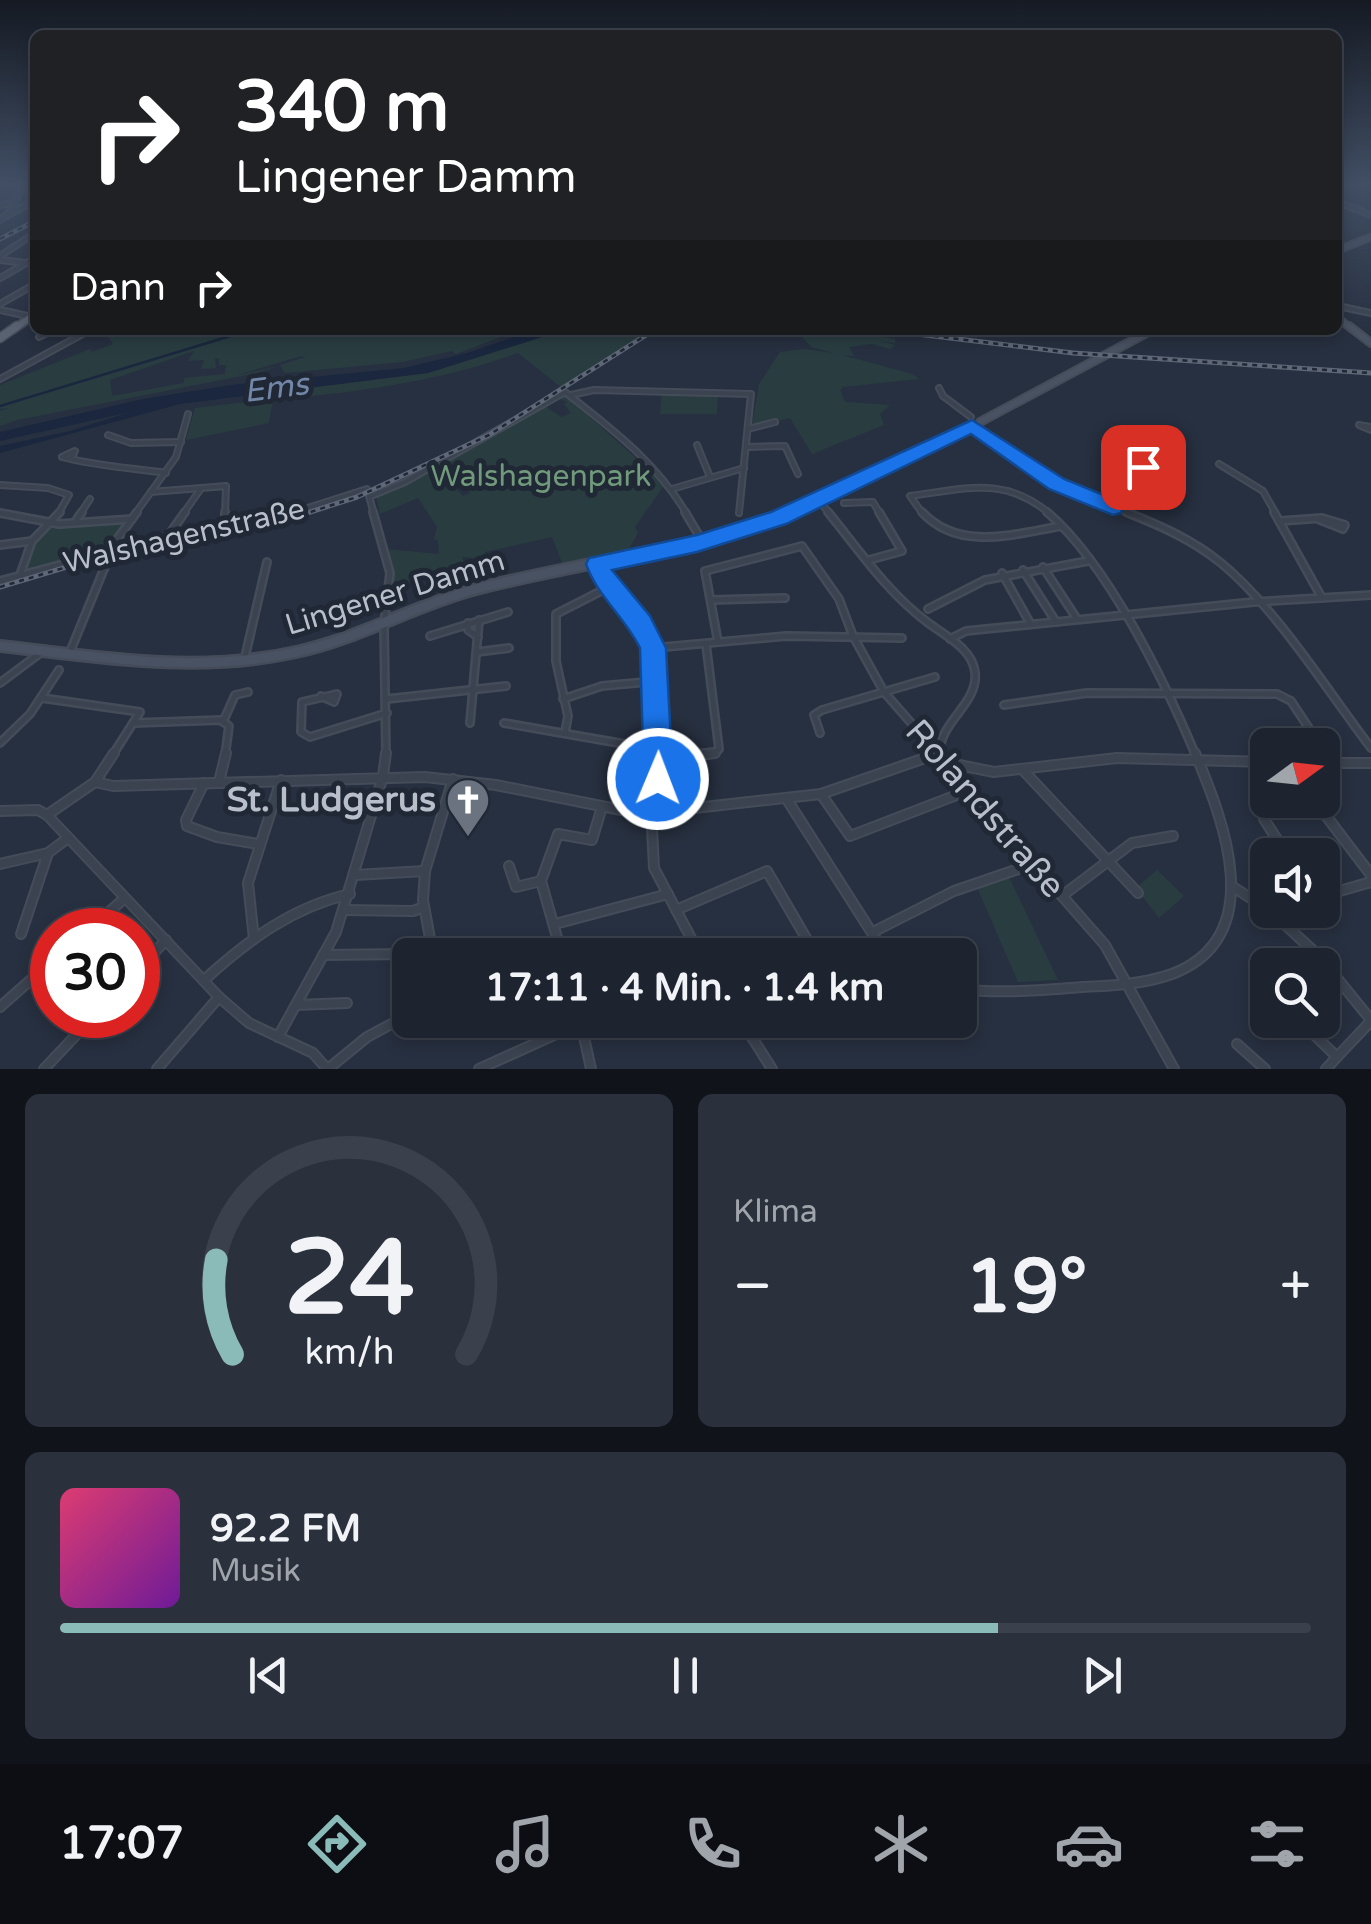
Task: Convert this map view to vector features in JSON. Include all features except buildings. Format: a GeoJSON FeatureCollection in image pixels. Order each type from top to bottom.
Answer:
{"type":"FeatureCollection","features":[{"type":"Feature","properties":{"kind":"main road"},"geometry":{"type":"LineString","coordinates":[[1342,248],[1371,237]]}},
{"type":"Feature","properties":{"kind":"main road"},"geometry":{"type":"LineString","coordinates":[[0,338],[30,319]]}},
{"type":"Feature","properties":{"kind":"main road"},"geometry":{"type":"LineString","coordinates":[[1342,321],[1371,343]]}},
{"type":"Feature","properties":{"kind":"main road","name":"Lingener Damm"},"geometry":{"type":"LineString","coordinates":[[0,646],[164,664],[244,660],[298,652],[473,590],[702,542],[819,501],[1143,335]]}},
{"type":"Feature","properties":{"kind":"street"},"geometry":{"type":"LineString","coordinates":[[0,258],[30,237]]}},
{"type":"Feature","properties":{"kind":"street"},"geometry":{"type":"LineString","coordinates":[[0,258],[30,262]]}},
{"type":"Feature","properties":{"kind":"street"},"geometry":{"type":"LineString","coordinates":[[1,277],[27,262]]}},
{"type":"Feature","properties":{"kind":"street"},"geometry":{"type":"LineString","coordinates":[[0,307],[30,287]]}},
{"type":"Feature","properties":{"kind":"street"},"geometry":{"type":"LineString","coordinates":[[0,307],[30,315]]}},
{"type":"Feature","properties":{"kind":"street"},"geometry":{"type":"LineString","coordinates":[[1342,307],[1371,313]]}},
{"type":"Feature","properties":{"kind":"street"},"geometry":{"type":"LineString","coordinates":[[39,337],[43,335]]}},
{"type":"Feature","properties":{"kind":"street"},"geometry":{"type":"LineString","coordinates":[[0,379],[81,335]]}},
{"type":"Feature","properties":{"kind":"street"},"geometry":{"type":"LineString","coordinates":[[939,388],[973,422],[1044,476],[1168,528],[1206,550],[1238,577],[1259,602],[1371,748]]}},
{"type":"Feature","properties":{"kind":"street"},"geometry":{"type":"LineString","coordinates":[[278,1037],[344,910],[382,776],[387,713],[384,624],[390,572],[370,496],[405,482],[568,393],[594,390],[751,394],[739,513]]}},
{"type":"Feature","properties":{"kind":"street"},"geometry":{"type":"LineString","coordinates":[[568,393],[646,459],[672,488],[702,542]]}},
{"type":"Feature","properties":{"kind":"street"},"geometry":{"type":"LineString","coordinates":[[70,652],[112,549],[166,473],[181,442],[188,414]]}},
{"type":"Feature","properties":{"kind":"street"},"geometry":{"type":"LineString","coordinates":[[748,429],[775,422]]}},
{"type":"Feature","properties":{"kind":"street"},"geometry":{"type":"LineString","coordinates":[[108,435],[131,443],[181,442]]}},
{"type":"Feature","properties":{"kind":"street"},"geometry":{"type":"LineString","coordinates":[[697,446],[710,477]]}},
{"type":"Feature","properties":{"kind":"street"},"geometry":{"type":"LineString","coordinates":[[746,447],[785,446],[798,474]]}},
{"type":"Feature","properties":{"kind":"street"},"geometry":{"type":"LineString","coordinates":[[70,459],[166,473]]}},
{"type":"Feature","properties":{"kind":"street"},"geometry":{"type":"LineString","coordinates":[[1220,464],[1263,491],[1322,598]]}},
{"type":"Feature","properties":{"kind":"street"},"geometry":{"type":"LineString","coordinates":[[1113,507],[1120,486],[1143,467]]}},
{"type":"Feature","properties":{"kind":"street"},"geometry":{"type":"LineString","coordinates":[[672,488],[744,468]]}},
{"type":"Feature","properties":{"kind":"street"},"geometry":{"type":"LineString","coordinates":[[0,485],[66,492],[69,501],[32,541],[20,575]]}},
{"type":"Feature","properties":{"kind":"street"},"geometry":{"type":"LineString","coordinates":[[151,492],[226,486],[224,526]]}},
{"type":"Feature","properties":{"kind":"street","name":"Walshagenstraße"},"geometry":{"type":"LineString","coordinates":[[0,581],[168,536],[298,512],[367,488],[370,496]]}},
{"type":"Feature","properties":{"kind":"street"},"geometry":{"type":"LineString","coordinates":[[977,991],[1130,984],[1163,978],[1199,958],[1219,932],[1233,887],[1226,830],[1166,694],[1124,615],[1061,526],[1042,505],[1010,490],[984,488],[910,496],[929,522],[964,539],[1061,526]]}},
{"type":"Feature","properties":{"kind":"street"},"geometry":{"type":"LineString","coordinates":[[168,536],[200,490]]}},
{"type":"Feature","properties":{"kind":"street"},"geometry":{"type":"LineString","coordinates":[[75,521],[90,499]]}},
{"type":"Feature","properties":{"kind":"street"},"geometry":{"type":"LineString","coordinates":[[819,501],[904,602],[969,658],[975,678],[939,741],[941,760]]}},
{"type":"Feature","properties":{"kind":"street"},"geometry":{"type":"LineString","coordinates":[[844,503],[873,502],[902,552],[869,560]]}},
{"type":"Feature","properties":{"kind":"street"},"geometry":{"type":"LineString","coordinates":[[0,513],[49,522],[132,518]]}},
{"type":"Feature","properties":{"kind":"street"},"geometry":{"type":"LineString","coordinates":[[1280,521],[1318,518]]}},
{"type":"Feature","properties":{"kind":"street"},"geometry":{"type":"LineString","coordinates":[[0,545],[32,541]]}},
{"type":"Feature","properties":{"kind":"street","name":"Rolandstraße"},"geometry":{"type":"LineString","coordinates":[[711,600],[705,571],[736,566],[800,545],[839,599],[853,636],[884,692],[1105,945],[1174,1069]]}},
{"type":"Feature","properties":{"kind":"street"},"geometry":{"type":"LineString","coordinates":[[928,610],[948,594],[1002,574],[1088,561]]}},
{"type":"Feature","properties":{"kind":"street"},"geometry":{"type":"LineString","coordinates":[[244,660],[268,562]]}},
{"type":"Feature","properties":{"kind":"street"},"geometry":{"type":"LineString","coordinates":[[598,564],[609,587],[641,624],[653,648],[659,755],[654,868],[691,938]]}},
{"type":"Feature","properties":{"kind":"street"},"geometry":{"type":"LineString","coordinates":[[1043,567],[1077,620]]}},
{"type":"Feature","properties":{"kind":"street"},"geometry":{"type":"LineString","coordinates":[[1023,570],[1056,622]]}},
{"type":"Feature","properties":{"kind":"street"},"geometry":{"type":"LineString","coordinates":[[1002,574],[1030,624]]}},
{"type":"Feature","properties":{"kind":"street"},"geometry":{"type":"LineString","coordinates":[[565,733],[568,716],[556,661],[556,614],[609,587]]}},
{"type":"Feature","properties":{"kind":"street"},"geometry":{"type":"LineString","coordinates":[[950,639],[966,632],[1030,624],[1259,602],[1371,596]]}},
{"type":"Feature","properties":{"kind":"street"},"geometry":{"type":"LineString","coordinates":[[718,642],[711,600],[785,598]]}},
{"type":"Feature","properties":{"kind":"street"},"geometry":{"type":"LineString","coordinates":[[430,636],[508,612]]}},
{"type":"Feature","properties":{"kind":"street"},"geometry":{"type":"LineString","coordinates":[[470,723],[479,620]]}},
{"type":"Feature","properties":{"kind":"street"},"geometry":{"type":"LineString","coordinates":[[468,624],[468,630],[478,637]]}},
{"type":"Feature","properties":{"kind":"street"},"geometry":{"type":"LineString","coordinates":[[653,648],[853,636],[902,638]]}},
{"type":"Feature","properties":{"kind":"street"},"geometry":{"type":"LineString","coordinates":[[504,723],[659,755],[714,754],[718,748],[706,642]]}},
{"type":"Feature","properties":{"kind":"street"},"geometry":{"type":"LineString","coordinates":[[477,652],[510,648]]}},
{"type":"Feature","properties":{"kind":"street"},"geometry":{"type":"LineString","coordinates":[[0,682],[30,664],[44,649]]}},
{"type":"Feature","properties":{"kind":"street"},"geometry":{"type":"LineString","coordinates":[[0,743],[42,698],[59,670]]}},
{"type":"Feature","properties":{"kind":"street"},"geometry":{"type":"LineString","coordinates":[[820,732],[814,715],[934,677]]}},
{"type":"Feature","properties":{"kind":"street"},"geometry":{"type":"LineString","coordinates":[[564,699],[602,686],[656,681]]}},
{"type":"Feature","properties":{"kind":"street"},"geometry":{"type":"LineString","coordinates":[[387,699],[506,686]]}},
{"type":"Feature","properties":{"kind":"street"},"geometry":{"type":"LineString","coordinates":[[223,722],[235,695],[248,692]]}},
{"type":"Feature","properties":{"kind":"street"},"geometry":{"type":"LineString","coordinates":[[1004,705],[1087,693],[1285,697],[1307,728]]}},
{"type":"Feature","properties":{"kind":"street"},"geometry":{"type":"LineString","coordinates":[[321,696],[302,702],[301,732],[310,737],[387,713]]}},
{"type":"Feature","properties":{"kind":"street"},"geometry":{"type":"LineString","coordinates":[[42,698],[140,712],[95,782],[47,815]]}},
{"type":"Feature","properties":{"kind":"street"},"geometry":{"type":"LineString","coordinates":[[133,723],[223,722]]}},
{"type":"Feature","properties":{"kind":"street"},"geometry":{"type":"LineString","coordinates":[[219,782],[230,734],[223,722]]}},
{"type":"Feature","properties":{"kind":"street"},"geometry":{"type":"LineString","coordinates":[[95,782],[112,786],[382,776],[452,779],[602,808],[654,813],[821,794],[916,760],[941,760],[994,772],[1117,758],[1250,761]]}},
{"type":"Feature","properties":{"kind":"street"},"geometry":{"type":"LineString","coordinates":[[1340,763],[1371,763]]}},
{"type":"Feature","properties":{"kind":"street"},"geometry":{"type":"LineString","coordinates":[[1022,770],[1138,894]]}},
{"type":"Feature","properties":{"kind":"street"},"geometry":{"type":"LineString","coordinates":[[429,938],[424,907],[425,871],[452,779]]}},
{"type":"Feature","properties":{"kind":"street"},"geometry":{"type":"LineString","coordinates":[[254,939],[248,883],[281,780]]}},
{"type":"Feature","properties":{"kind":"street"},"geometry":{"type":"LineString","coordinates":[[204,783],[186,820],[187,826],[217,837],[258,844]]}},
{"type":"Feature","properties":{"kind":"street"},"geometry":{"type":"LineString","coordinates":[[821,794],[850,836],[968,791]]}},
{"type":"Feature","properties":{"kind":"street"},"geometry":{"type":"LineString","coordinates":[[786,798],[876,938]]}},
{"type":"Feature","properties":{"kind":"street"},"geometry":{"type":"LineString","coordinates":[[556,938],[541,880],[558,834],[592,840],[602,808]]}},
{"type":"Feature","properties":{"kind":"street"},"geometry":{"type":"LineString","coordinates":[[0,811],[38,810],[47,815],[219,996],[249,1023],[313,1053],[328,1069],[367,1036],[392,1023]]}},
{"type":"Feature","properties":{"kind":"street"},"geometry":{"type":"LineString","coordinates":[[1327,818],[1371,878],[1340,889]]}},
{"type":"Feature","properties":{"kind":"street"},"geometry":{"type":"LineString","coordinates":[[1264,819],[1276,838]]}},
{"type":"Feature","properties":{"kind":"street"},"geometry":{"type":"LineString","coordinates":[[1062,896],[1132,843],[1173,836]]}},
{"type":"Feature","properties":{"kind":"street"},"geometry":{"type":"LineString","coordinates":[[0,864],[48,853],[68,838]]}},
{"type":"Feature","properties":{"kind":"street"},"geometry":{"type":"LineString","coordinates":[[21,934],[48,853]]}},
{"type":"Feature","properties":{"kind":"street"},"geometry":{"type":"LineString","coordinates":[[873,932],[954,891],[1033,864]]}},
{"type":"Feature","properties":{"kind":"street"},"geometry":{"type":"LineString","coordinates":[[509,866],[516,887],[541,880]]}},
{"type":"Feature","properties":{"kind":"street"},"geometry":{"type":"LineString","coordinates":[[355,876],[425,871]]}},
{"type":"Feature","properties":{"kind":"street"},"geometry":{"type":"LineString","coordinates":[[676,910],[766,871],[806,938]]}},
{"type":"Feature","properties":{"kind":"street"},"geometry":{"type":"LineString","coordinates":[[1233,887],[1250,898]]}},
{"type":"Feature","properties":{"kind":"street"},"geometry":{"type":"LineString","coordinates":[[204,980],[254,939],[326,898],[350,894]]}},
{"type":"Feature","properties":{"kind":"street"},"geometry":{"type":"LineString","coordinates":[[554,924],[668,894]]}},
{"type":"Feature","properties":{"kind":"street"},"geometry":{"type":"LineString","coordinates":[[113,908],[124,898]]}},
{"type":"Feature","properties":{"kind":"street"},"geometry":{"type":"LineString","coordinates":[[344,910],[413,911],[424,907]]}},
{"type":"Feature","properties":{"kind":"street"},"geometry":{"type":"LineString","coordinates":[[1291,928],[1371,1020],[1326,1069]]}},
{"type":"Feature","properties":{"kind":"street"},"geometry":{"type":"LineString","coordinates":[[160,946],[166,940]]}},
{"type":"Feature","properties":{"kind":"street"},"geometry":{"type":"LineString","coordinates":[[323,955],[392,954]]}},
{"type":"Feature","properties":{"kind":"street"},"geometry":{"type":"LineString","coordinates":[[0,1007],[30,980]]}},
{"type":"Feature","properties":{"kind":"street"},"geometry":{"type":"LineString","coordinates":[[157,1069],[219,996]]}},
{"type":"Feature","properties":{"kind":"street"},"geometry":{"type":"LineString","coordinates":[[296,1005],[347,1003]]}},
{"type":"Feature","properties":{"kind":"street"},"geometry":{"type":"LineString","coordinates":[[44,1069],[73,1038]]}},
{"type":"Feature","properties":{"kind":"street"},"geometry":{"type":"LineString","coordinates":[[480,1069],[547,1038]]}},
{"type":"Feature","properties":{"kind":"street"},"geometry":{"type":"LineString","coordinates":[[586,1038],[592,1069]]}},
{"type":"Feature","properties":{"kind":"street"},"geometry":{"type":"LineString","coordinates":[[752,1038],[772,1069]]}},
{"type":"Feature","properties":{"kind":"street"},"geometry":{"type":"LineString","coordinates":[[1317,1038],[1337,1057]]}},
{"type":"Feature","properties":{"kind":"street"},"geometry":{"type":"LineString","coordinates":[[1237,1044],[1265,1069]]}},
{"type":"Feature","properties":{"kind":"green space"},"geometry":{"type":"Polygon","coordinates":[[[107,335],[506,335],[456,354],[452,351],[402,362],[285,373],[280,365],[306,357],[301,356],[234,376],[278,366],[257,373],[0,426],[0,411],[9,408],[0,409],[0,385],[90,349],[92,352],[113,344],[107,335]],[[194,351],[110,380],[112,396],[184,383],[184,378],[225,374],[226,365],[219,365],[219,358],[215,359],[216,368],[201,369],[204,360],[188,361],[194,351]]]}},
{"type":"Feature","properties":{"kind":"green space"},"geometry":{"type":"Polygon","coordinates":[[[548,335],[656,335],[562,388],[518,353],[397,384],[273,400],[269,423],[186,440],[195,408],[264,400],[252,395],[428,373],[548,335]]]}},
{"type":"Feature","properties":{"kind":"green space"},"geometry":{"type":"Polygon","coordinates":[[[800,335],[871,335],[895,339],[895,343],[879,341],[895,345],[890,349],[872,344],[849,347],[854,356],[842,355],[912,374],[930,386],[919,379],[843,387],[840,390],[845,402],[890,405],[880,414],[884,425],[812,454],[790,418],[752,427],[759,384],[780,352],[804,349],[834,353],[811,347],[800,335]]]}},
{"type":"Feature","properties":{"kind":"green space"},"geometry":{"type":"Polygon","coordinates":[[[662,393],[718,394],[717,414],[660,414],[662,393]]]}},
{"type":"Feature","properties":{"kind":"green space","name":"Walshagenpark"},"geometry":{"type":"Polygon","coordinates":[[[565,395],[665,484],[635,527],[638,533],[627,552],[563,565],[552,537],[485,552],[487,559],[462,557],[464,563],[391,591],[393,577],[386,549],[439,554],[438,540],[434,539],[437,527],[418,498],[380,514],[376,496],[435,466],[463,496],[470,493],[448,459],[543,405],[561,417],[571,413],[564,404],[567,402],[556,397],[565,395]]]}},
{"type":"Feature","properties":{"kind":"green space"},"geometry":{"type":"Polygon","coordinates":[[[128,520],[103,549],[26,569],[34,544],[52,525],[128,520]]]}},
{"type":"Feature","properties":{"kind":"green space"},"geometry":{"type":"Polygon","coordinates":[[[1157,870],[1184,896],[1159,918],[1136,888],[1157,870]]]}},
{"type":"Feature","properties":{"kind":"green space"},"geometry":{"type":"Polygon","coordinates":[[[1008,875],[1058,980],[1018,982],[976,885],[1008,875]]]}},
{"type":"Feature","properties":{"kind":"water","name":"Ems"},"geometry":{"type":"Polygon","coordinates":[[[520,335],[548,335],[428,373],[180,404],[0,453],[0,446],[70,431],[130,412],[0,441],[0,432],[143,399],[231,385],[404,368],[520,335]]]}},
{"type":"Feature","properties":{"kind":"waterway"},"geometry":{"type":"LineString","coordinates":[[0,406],[234,335]]}},
{"type":"Feature","properties":{"kind":"railway"},"geometry":{"type":"LineString","coordinates":[[0,239],[8,235]]}},
{"type":"Feature","properties":{"kind":"railway"},"geometry":{"type":"LineString","coordinates":[[0,587],[110,554],[295,517],[357,497],[489,435],[646,335]]}},
{"type":"Feature","properties":{"kind":"railway"},"geometry":{"type":"LineString","coordinates":[[925,335],[1073,353],[1371,373]]}},
{"type":"Feature","properties":{"kind":"place","name":"St. Ludgerus"},"geometry":{"type":"Point","coordinates":[468,838]}},
{"type":"Feature","properties":{"kind":"route"},"geometry":{"type":"LineString","coordinates":[[658,779],[653,648],[641,624],[600,574],[598,564],[697,544],[778,518],[972,426],[990,434],[1056,484],[1113,507],[1120,486],[1143,467]]}}]}
